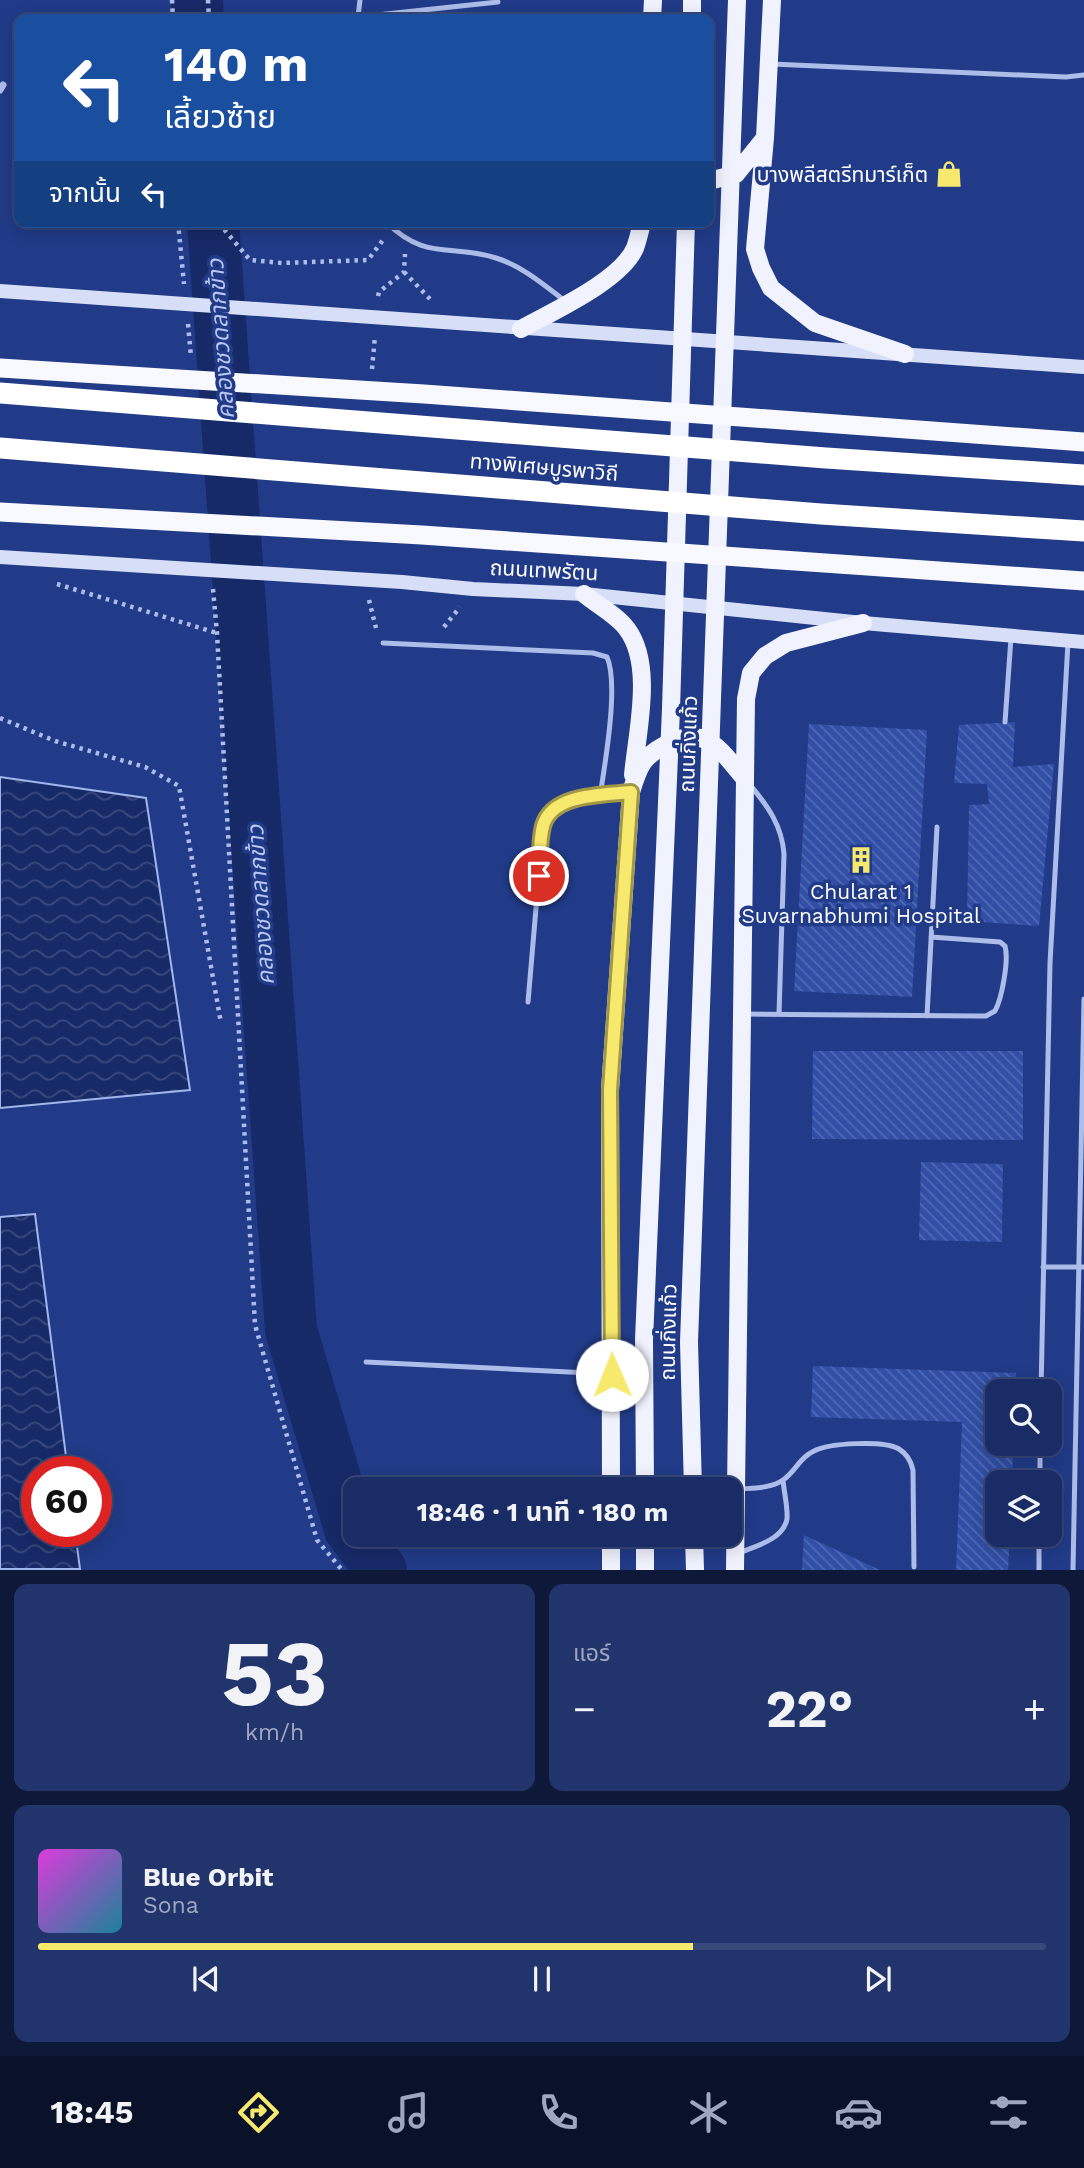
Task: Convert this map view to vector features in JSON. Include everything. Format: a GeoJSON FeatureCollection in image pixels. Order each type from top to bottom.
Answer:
{"type":"FeatureCollection","features":[{"type":"Feature","properties":{"kind":"highway"},"geometry":{"type":"LineString","coordinates":[[0,368],[424,394],[1084,442]]}},
{"type":"Feature","properties":{"kind":"highway","name":"ทางพิเศษบูรพาวิถี"},"geometry":{"type":"LineString","coordinates":[[0,393],[826,458],[1084,475]]}},
{"type":"Feature","properties":{"kind":"highway","name":"ทางพิเศษบูรพาวิถี"},"geometry":{"type":"LineString","coordinates":[[0,449],[807,513],[1084,531]]}},
{"type":"Feature","properties":{"kind":"highway","name":"ถนนเทพรัตน"},"geometry":{"type":"LineString","coordinates":[[0,512],[422,535],[1084,581]]}},
{"type":"Feature","properties":{"kind":"main road","name":"ถนนกิ่งแก้ว"},"geometry":{"type":"LineString","coordinates":[[693,1477],[689,1342],[737,0]]}},
{"type":"Feature","properties":{"kind":"main road"},"geometry":{"type":"LineString","coordinates":[[772,0],[765,138],[755,249],[761,268],[771,288],[815,323],[905,354]]}},
{"type":"Feature","properties":{"kind":"main road"},"geometry":{"type":"LineString","coordinates":[[714,180],[736,174],[765,138]]}},
{"type":"Feature","properties":{"kind":"main road"},"geometry":{"type":"LineString","coordinates":[[521,329],[601,284],[621,267],[634,250],[640,228]]}},
{"type":"Feature","properties":{"kind":"main road","name":"ถนนกิ่งแก้ว"},"geometry":{"type":"LineString","coordinates":[[645,1477],[644,1340],[671,709],[686,228]]}},
{"type":"Feature","properties":{"kind":"main road"},"geometry":{"type":"LineString","coordinates":[[0,291],[1084,367]]}},
{"type":"Feature","properties":{"kind":"main road","name":"ถนนเทพรัตน"},"geometry":{"type":"LineString","coordinates":[[0,557],[584,594],[863,623],[1084,642]]}},
{"type":"Feature","properties":{"kind":"main road"},"geometry":{"type":"LineString","coordinates":[[584,594],[626,628],[639,653],[642,688],[631,792],[610,1090],[611,1477]]}},
{"type":"Feature","properties":{"kind":"main road"},"geometry":{"type":"LineString","coordinates":[[738,1477],[746,699],[751,673],[765,656],[786,643],[863,623]]}},
{"type":"Feature","properties":{"kind":"main road"},"geometry":{"type":"LineString","coordinates":[[631,792],[639,764],[660,747],[686,736],[697,736],[719,748],[745,779]]}},
{"type":"Feature","properties":{"kind":"main road"},"geometry":{"type":"LineString","coordinates":[[611,1547],[611,1570]]}},
{"type":"Feature","properties":{"kind":"main road"},"geometry":{"type":"LineString","coordinates":[[645,1547],[645,1570]]}},
{"type":"Feature","properties":{"kind":"main road"},"geometry":{"type":"LineString","coordinates":[[694,1547],[695,1570]]}},
{"type":"Feature","properties":{"kind":"lane"},"geometry":{"type":"LineString","coordinates":[[386,14],[498,2]]}},
{"type":"Feature","properties":{"kind":"lane"},"geometry":{"type":"LineString","coordinates":[[769,64],[1066,77],[1084,75]]}},
{"type":"Feature","properties":{"kind":"lane"},"geometry":{"type":"LineString","coordinates":[[393,228],[412,243],[428,249],[483,254],[500,259],[521,269],[568,302]]}},
{"type":"Feature","properties":{"kind":"lane"},"geometry":{"type":"LineString","coordinates":[[1005,722],[1011,636]]}},
{"type":"Feature","properties":{"kind":"lane"},"geometry":{"type":"LineString","coordinates":[[1041,1379],[1051,963],[1068,640]]}},
{"type":"Feature","properties":{"kind":"lane"},"geometry":{"type":"LineString","coordinates":[[383,643],[593,653],[607,657],[612,670],[608,746],[600,796]]}},
{"type":"Feature","properties":{"kind":"lane"},"geometry":{"type":"LineString","coordinates":[[745,779],[764,801],[783,837],[779,1014]]}},
{"type":"Feature","properties":{"kind":"lane"},"geometry":{"type":"LineString","coordinates":[[528,1002],[543,826],[549,813],[566,802],[631,792]]}},
{"type":"Feature","properties":{"kind":"lane"},"geometry":{"type":"LineString","coordinates":[[927,1016],[937,827]]}},
{"type":"Feature","properties":{"kind":"lane"},"geometry":{"type":"LineString","coordinates":[[741,1014],[986,1016],[995,1011],[1007,952],[1005,946],[1000,942],[931,937]]}},
{"type":"Feature","properties":{"kind":"lane"},"geometry":{"type":"LineString","coordinates":[[1073,1570],[1081,1267],[1084,999]]}},
{"type":"Feature","properties":{"kind":"lane"},"geometry":{"type":"LineString","coordinates":[[1043,1267],[1081,1267]]}},
{"type":"Feature","properties":{"kind":"lane"},"geometry":{"type":"LineString","coordinates":[[366,1363],[612,1375]]}},
{"type":"Feature","properties":{"kind":"lane"},"geometry":{"type":"LineString","coordinates":[[742,1489],[769,1486],[783,1480],[804,1457],[816,1449],[846,1445],[889,1445],[900,1449],[910,1460],[913,1471],[914,1567]]}},
{"type":"Feature","properties":{"kind":"lane"},"geometry":{"type":"LineString","coordinates":[[736,1562],[780,1532],[787,1520],[783,1480]]}},
{"type":"Feature","properties":{"kind":"lane"},"geometry":{"type":"LineString","coordinates":[[1039,1547],[1039,1570]]}},
{"type":"Feature","properties":{"kind":"path"},"geometry":{"type":"LineString","coordinates":[[179,228],[184,289]]}},
{"type":"Feature","properties":{"kind":"path"},"geometry":{"type":"LineString","coordinates":[[187,316],[191,358]]}},
{"type":"Feature","properties":{"kind":"path"},"geometry":{"type":"LineString","coordinates":[[212,578],[255,1325],[317,1540],[342,1570]]}},
{"type":"Feature","properties":{"kind":"path"},"geometry":{"type":"LineString","coordinates":[[51,582],[217,633]]}},
{"type":"Feature","properties":{"kind":"path"},"geometry":{"type":"LineString","coordinates":[[0,718],[55,741],[145,767],[179,786],[221,1023]]}},
{"type":"Feature","properties":{"kind":"water"},"geometry":{"type":"Polygon","coordinates":[[[0,777],[146,798],[190,1090],[0,1108],[0,777]]]}},
{"type":"Feature","properties":{"kind":"water"},"geometry":{"type":"Polygon","coordinates":[[[35,1214],[66,1456],[21,1456],[21,1547],[77,1547],[80,1569],[0,1569],[0,1217],[35,1214]]]}},
{"type":"Feature","properties":{"kind":"building"},"geometry":{"type":"Polygon","coordinates":[[[1015,722],[1013,767],[1054,764],[1039,926],[967,921],[969,805],[989,804],[987,784],[954,783],[959,725],[1015,722]]]}},
{"type":"Feature","properties":{"kind":"building","name":"Chularat 1 Suvarnabhumi Hospital"},"geometry":{"type":"Polygon","coordinates":[[[809,724],[927,730],[912,997],[794,991],[809,724]]]}},
{"type":"Feature","properties":{"kind":"building"},"geometry":{"type":"Polygon","coordinates":[[[813,1051],[1023,1051],[1023,1140],[812,1139],[813,1051]]]}},
{"type":"Feature","properties":{"kind":"building"},"geometry":{"type":"Polygon","coordinates":[[[921,1162],[1003,1164],[1002,1242],[919,1240],[921,1162]]]}},
{"type":"Feature","properties":{"kind":"building"},"geometry":{"type":"Polygon","coordinates":[[[813,1366],[1016,1373],[1016,1379],[985,1379],[985,1456],[1013,1456],[1012,1470],[985,1470],[985,1547],[1009,1547],[1008,1570],[956,1570],[962,1422],[811,1417],[813,1366]]]}},
{"type":"Feature","properties":{"kind":"building"},"geometry":{"type":"Polygon","coordinates":[[[804,1535],[880,1570],[802,1570],[804,1535]]]}},
{"type":"Feature","properties":{"kind":"waterway","name":"คลองชวดลากข้าว"},"geometry":{"type":"LineString","coordinates":[[197,0],[198,14]]}},
{"type":"Feature","properties":{"kind":"waterway","name":"คลองชวดลากข้าว"},"geometry":{"type":"LineString","coordinates":[[213,228],[291,1330],[350,1529],[381,1570]]}},
{"type":"Feature","properties":{"kind":"place","name":"บางพลีสตรีทมาร์เก็ต"},"geometry":{"type":"Point","coordinates":[949,174]}},
{"type":"Feature","properties":{"kind":"place","name":"Chularat 1 Suvarnabhumi Hospital"},"geometry":{"type":"Point","coordinates":[861,860]}},
{"type":"Feature","properties":{"kind":"route"},"geometry":{"type":"LineString","coordinates":[[539,876],[543,826],[549,813],[566,802],[631,792],[610,1090],[612,1375]]}}]}
